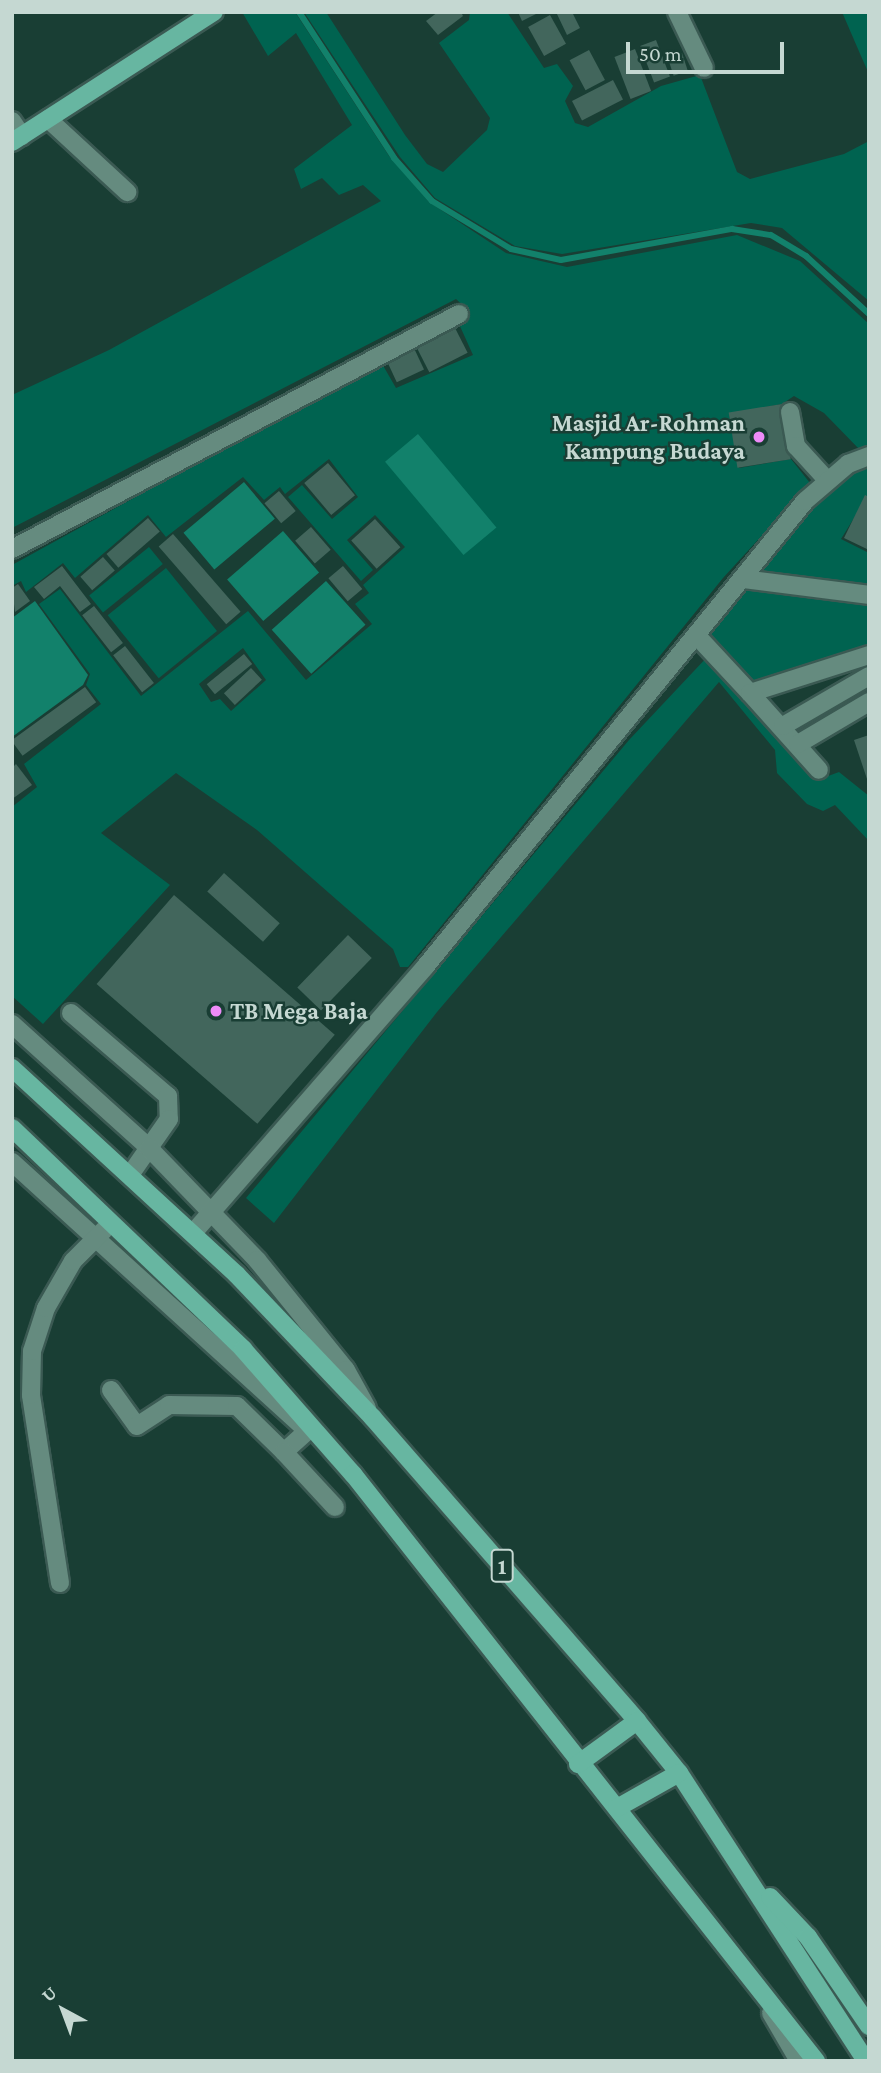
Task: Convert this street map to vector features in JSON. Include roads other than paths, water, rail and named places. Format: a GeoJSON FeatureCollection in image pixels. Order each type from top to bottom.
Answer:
{"type":"FeatureCollection","features":[{"type":"Feature","properties":{"kind":"main road"},"geometry":{"type":"LineString","coordinates":[[15,133],[48,119],[214,12]]}},
{"type":"Feature","properties":{"kind":"main road","name":"1"},"geometry":{"type":"LineString","coordinates":[[12,1068],[193,1233],[373,1418],[637,1721],[680,1773],[866,2061]]}},
{"type":"Feature","properties":{"kind":"main road","name":"1"},"geometry":{"type":"LineString","coordinates":[[12,1128],[243,1349],[353,1474],[578,1764],[734,1951],[816,2061]]}},
{"type":"Feature","properties":{"kind":"main road"},"geometry":{"type":"LineString","coordinates":[[578,1764],[637,1721]]}},
{"type":"Feature","properties":{"kind":"main road"},"geometry":{"type":"LineString","coordinates":[[617,1808],[680,1773]]}},
{"type":"Feature","properties":{"kind":"main road"},"geometry":{"type":"LineString","coordinates":[[743,1869],[808,1937],[869,2026]]}},
{"type":"Feature","properties":{"kind":"street"},"geometry":{"type":"LineString","coordinates":[[677,12],[704,68]]}},
{"type":"Feature","properties":{"kind":"street"},"geometry":{"type":"LineString","coordinates":[[48,119],[127,192]]}},
{"type":"Feature","properties":{"kind":"street"},"geometry":{"type":"LineString","coordinates":[[12,550],[459,314]]}},
{"type":"Feature","properties":{"kind":"street"},"geometry":{"type":"LineString","coordinates":[[790,412],[796,446],[828,481]]}},
{"type":"Feature","properties":{"kind":"street"},"geometry":{"type":"LineString","coordinates":[[193,1233],[425,967],[743,579],[828,481],[869,456]]}},
{"type":"Feature","properties":{"kind":"street"},"geometry":{"type":"LineString","coordinates":[[743,579],[869,596]]}},
{"type":"Feature","properties":{"kind":"street"},"geometry":{"type":"LineString","coordinates":[[697,636],[783,726],[818,769]]}},
{"type":"Feature","properties":{"kind":"street"},"geometry":{"type":"LineString","coordinates":[[750,693],[866,665]]}},
{"type":"Feature","properties":{"kind":"street"},"geometry":{"type":"LineString","coordinates":[[783,726],[866,665]]}},
{"type":"Feature","properties":{"kind":"street"},"geometry":{"type":"LineString","coordinates":[[798,744],[869,702]]}},
{"type":"Feature","properties":{"kind":"street"},"geometry":{"type":"LineString","coordinates":[[71,1013],[168,1096],[172,1111],[130,1175]]}},
{"type":"Feature","properties":{"kind":"street"},"geometry":{"type":"LineString","coordinates":[[12,1024],[149,1147],[212,1213],[346,1370],[373,1418]]}},
{"type":"Feature","properties":{"kind":"street"},"geometry":{"type":"LineString","coordinates":[[12,1162],[353,1474]]}},
{"type":"Feature","properties":{"kind":"street"},"geometry":{"type":"LineString","coordinates":[[60,1583],[31,1395],[32,1350],[46,1308],[73,1261],[111,1224]]}},
{"type":"Feature","properties":{"kind":"street"},"geometry":{"type":"LineString","coordinates":[[110,1390],[137,1426],[169,1405],[237,1406],[335,1507]]}},
{"type":"Feature","properties":{"kind":"street"},"geometry":{"type":"LineString","coordinates":[[284,1452],[307,1431]]}},
{"type":"Feature","properties":{"kind":"street"},"geometry":{"type":"LineString","coordinates":[[734,1951],[799,2061]]}},
{"type":"Feature","properties":{"kind":"waterway"},"geometry":{"type":"LineString","coordinates":[[299,12],[394,158],[432,201],[511,249],[561,260],[732,229],[771,235],[806,256],[869,314]]}},
{"type":"Feature","properties":{"kind":"place","name":"Masjid Ar-Rohman Kampung Budaya"},"geometry":{"type":"Point","coordinates":[759,437]}},
{"type":"Feature","properties":{"kind":"place","name":"TB Mega Baja"},"geometry":{"type":"Point","coordinates":[216,1011]}}]}
